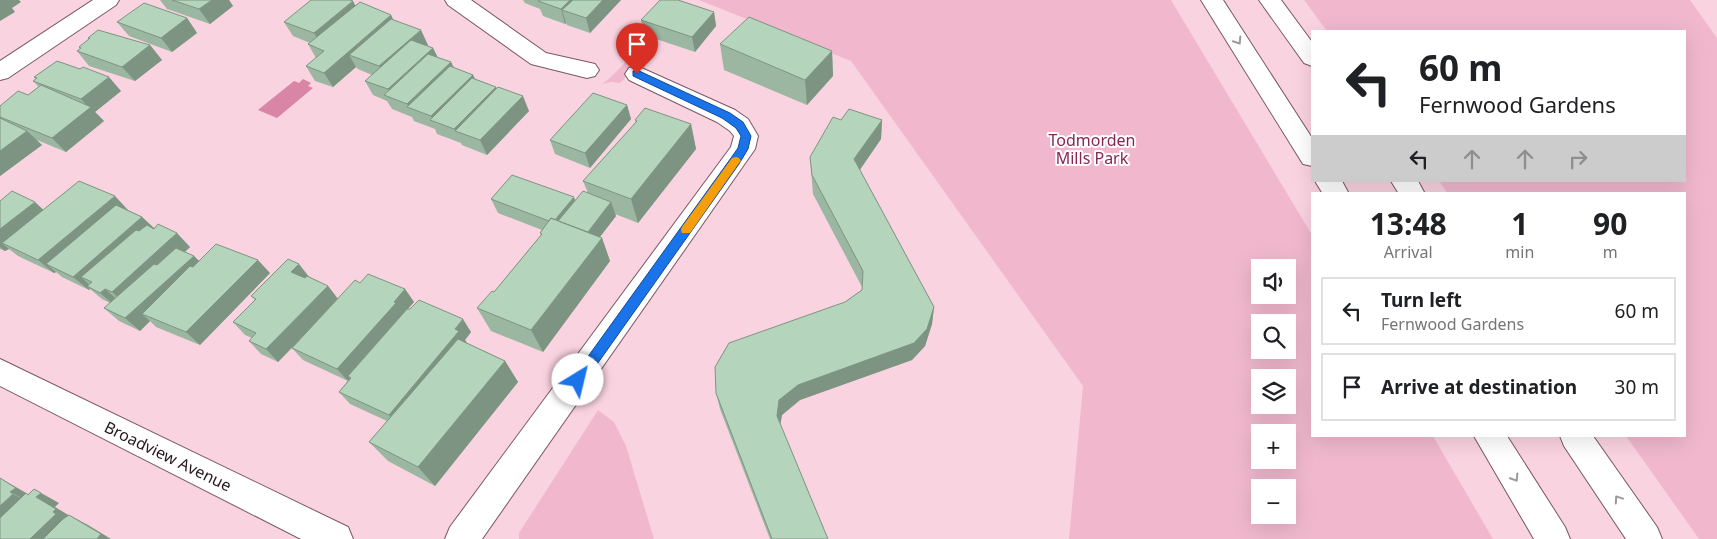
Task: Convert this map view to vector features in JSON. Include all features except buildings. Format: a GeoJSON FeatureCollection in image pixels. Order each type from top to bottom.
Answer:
{"type":"FeatureCollection","features":[{"type":"Feature","properties":{"kind":"main road"},"geometry":{"type":"LineString","coordinates":[[0,72],[108,0]]}},
{"type":"Feature","properties":{"kind":"main road"},"geometry":{"type":"LineString","coordinates":[[456,0],[540,59],[586,70]]}},
{"type":"Feature","properties":{"kind":"main road"},"geometry":{"type":"LineString","coordinates":[[1212,0],[1311,155]]}},
{"type":"Feature","properties":{"kind":"main road"},"geometry":{"type":"LineString","coordinates":[[1270,0],[1311,57]]}},
{"type":"Feature","properties":{"kind":"main road"},"geometry":{"type":"LineString","coordinates":[[462,539],[743,149],[746,136],[740,125],[726,116],[637,74]]}},
{"type":"Feature","properties":{"kind":"main road","name":"Broadview Avenue"},"geometry":{"type":"LineString","coordinates":[[1,373],[336,539]]}},
{"type":"Feature","properties":{"kind":"main road"},"geometry":{"type":"LineString","coordinates":[[1490,437],[1553,539]]}},
{"type":"Feature","properties":{"kind":"main road"},"geometry":{"type":"LineString","coordinates":[[1576,437],[1645,539]]}},
{"type":"Feature","properties":{"kind":"green space","name":"Todmorden Mills Park"},"geometry":{"type":"Polygon","coordinates":[[[699,0],[1171,0],[1311,233],[1311,437],[1434,437],[1493,539],[1069,539],[1083,386],[851,61],[699,0]]]}},
{"type":"Feature","properties":{"kind":"green space"},"geometry":{"type":"Polygon","coordinates":[[[1304,0],[1690,0],[1717,38],[1717,539],[1699,539],[1627,437],[1686,437],[1686,192],[1447,192],[1440,182],[1686,182],[1686,30],[1326,30],[1304,0]]]}},
{"type":"Feature","properties":{"kind":"green space"},"geometry":{"type":"Polygon","coordinates":[[[636,50],[644,59],[620,83],[602,84],[616,72],[636,50]]]}},
{"type":"Feature","properties":{"kind":"green space"},"geometry":{"type":"Polygon","coordinates":[[[598,410],[614,422],[626,446],[654,539],[519,539],[519,533],[598,410]]]}},
{"type":"Feature","properties":{"kind":"shaded area"},"geometry":{"type":"Polygon","coordinates":[[[303,79],[311,83],[308,86],[313,88],[277,118],[258,110],[294,81],[299,83],[303,79]]]}},
{"type":"Feature","properties":{"kind":"slow traffic"},"geometry":{"type":"LineString","coordinates":[[686,230],[736,161]]}},
{"type":"Feature","properties":{"kind":"route"},"geometry":{"type":"LineString","coordinates":[[578,380],[735,161],[743,149],[746,136],[740,125],[726,116],[637,74]]}}]}
